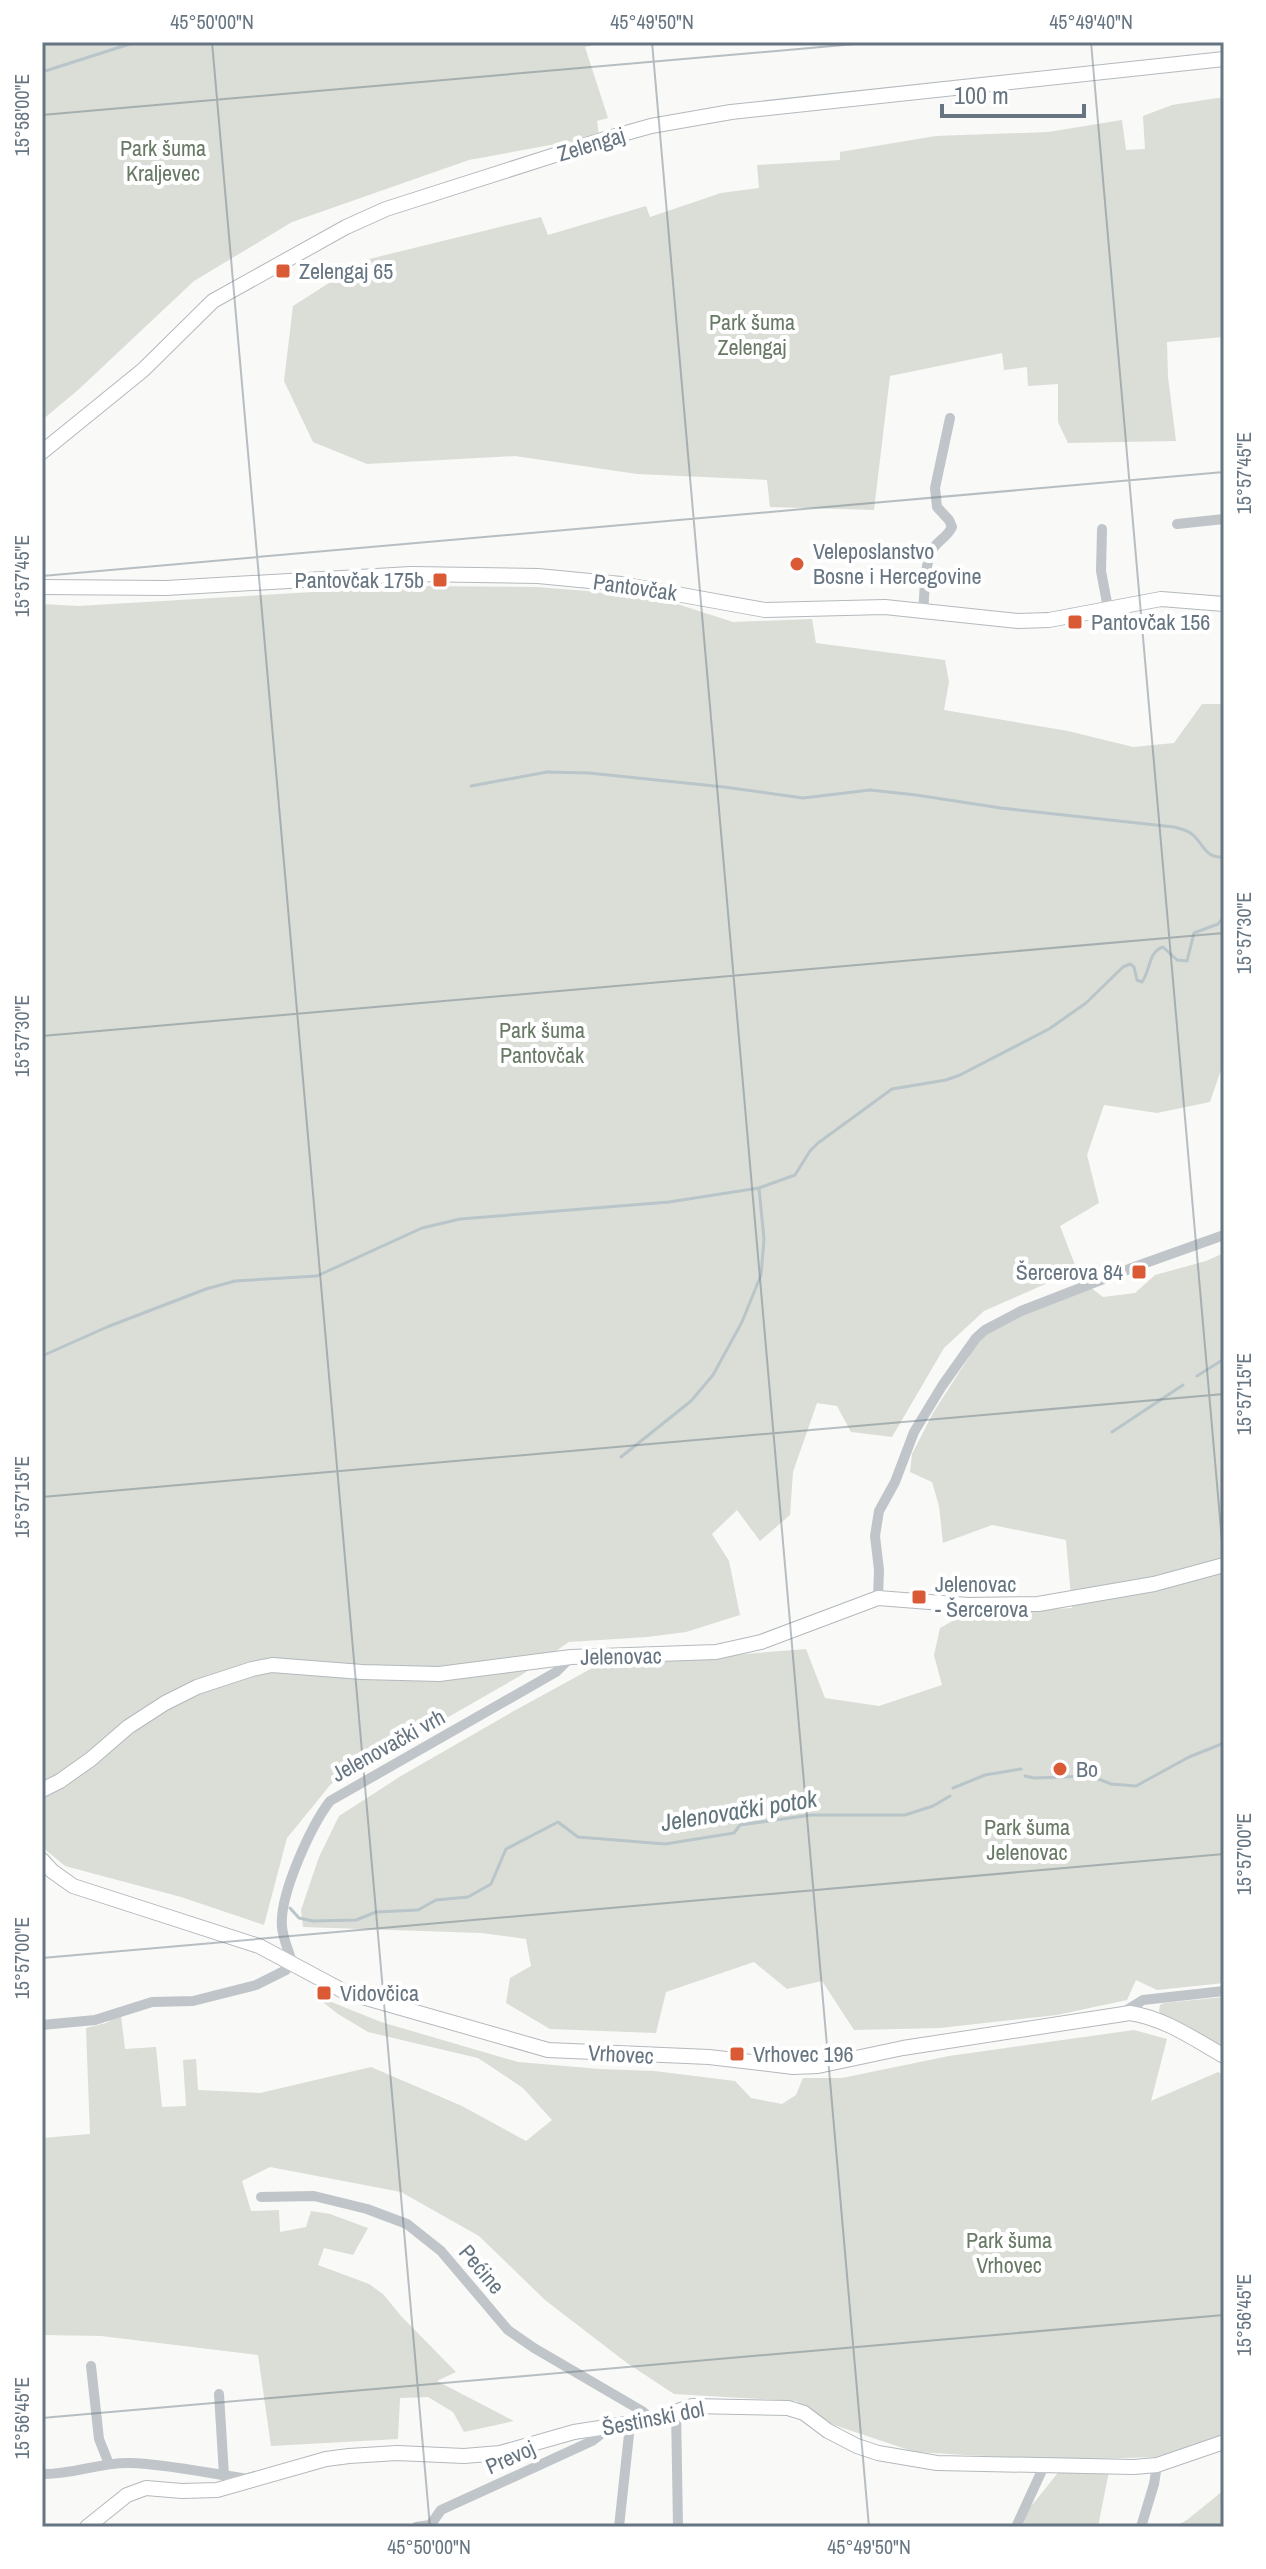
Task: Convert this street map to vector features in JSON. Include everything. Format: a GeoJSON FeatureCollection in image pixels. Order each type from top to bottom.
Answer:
{"type":"FeatureCollection","features":[{"type":"Feature","properties":{"kind":"street","name":"Zelengaj"},"geometry":{"type":"LineString","coordinates":[[42,452],[143,370],[213,301],[346,227],[386,209],[605,139],[731,112],[1224,59]]}},
{"type":"Feature","properties":{"kind":"street"},"geometry":{"type":"LineString","coordinates":[[923,611],[929,555],[952,527],[934,499],[950,418]]}},
{"type":"Feature","properties":{"kind":"street"},"geometry":{"type":"LineString","coordinates":[[1177,524],[1224,519]]}},
{"type":"Feature","properties":{"kind":"street"},"geometry":{"type":"LineString","coordinates":[[1102,529],[1101,571],[1108,608]]}},
{"type":"Feature","properties":{"kind":"street","name":"Pantovčak"},"geometry":{"type":"LineString","coordinates":[[42,587],[166,588],[411,574],[538,576],[621,584],[765,610],[863,606],[1018,621],[1049,620],[1161,599],[1224,604]]}},
{"type":"Feature","properties":{"kind":"street"},"geometry":{"type":"LineString","coordinates":[[878,1598],[875,1536],[879,1511],[895,1482],[914,1432],[976,1338],[1021,1311],[1224,1235]]}},
{"type":"Feature","properties":{"kind":"street","name":"Jelenovac"},"geometry":{"type":"LineString","coordinates":[[42,1790],[70,1774],[128,1727],[165,1703],[197,1687],[272,1665],[439,1674],[571,1657],[716,1652],[761,1642],[878,1598],[968,1605],[1038,1604],[1154,1584],[1224,1565]]}},
{"type":"Feature","properties":{"kind":"street","name":"Jelenovački vrh"},"geometry":{"type":"LineString","coordinates":[[292,1963],[282,1928],[285,1895],[320,1813],[330,1801],[556,1672],[571,1657]]}},
{"type":"Feature","properties":{"kind":"street","name":"Vrhovec"},"geometry":{"type":"LineString","coordinates":[[42,1860],[73,1886],[259,1946],[345,1992],[548,2050],[709,2057],[793,2067],[818,2066],[903,2048],[1121,2014],[1151,2017],[1224,2056]]}},
{"type":"Feature","properties":{"kind":"street"},"geometry":{"type":"LineString","coordinates":[[42,2025],[95,2020],[152,2002],[193,2001],[256,1985],[286,1970],[292,1963]]}},
{"type":"Feature","properties":{"kind":"street"},"geometry":{"type":"LineString","coordinates":[[1121,2014],[1135,2003],[1156,1998],[1224,1991]]}},
{"type":"Feature","properties":{"kind":"street"},"geometry":{"type":"LineString","coordinates":[[1151,2017],[1151,2005],[1156,1998]]}},
{"type":"Feature","properties":{"kind":"street","name":"Pećine"},"geometry":{"type":"LineString","coordinates":[[261,2197],[314,2196],[367,2209],[407,2224],[441,2251],[508,2330],[652,2420]]}},
{"type":"Feature","properties":{"kind":"street"},"geometry":{"type":"LineString","coordinates":[[91,2366],[99,2439],[109,2464]]}},
{"type":"Feature","properties":{"kind":"street"},"geometry":{"type":"LineString","coordinates":[[219,2394],[224,2475]]}},
{"type":"Feature","properties":{"kind":"street","name":"Šestinski dol"},"geometry":{"type":"LineString","coordinates":[[87,2527],[127,2495],[146,2488],[217,2490],[337,2457],[397,2453],[464,2456],[500,2453],[574,2432],[630,2425],[676,2410],[702,2406],[788,2408],[804,2413],[845,2441],[878,2453],[945,2464],[1134,2467],[1157,2465],[1224,2442]]}},
{"type":"Feature","properties":{"kind":"street"},"geometry":{"type":"LineString","coordinates":[[676,2410],[678,2527]]}},
{"type":"Feature","properties":{"kind":"street"},"geometry":{"type":"LineString","coordinates":[[619,2527],[630,2425]]}},
{"type":"Feature","properties":{"kind":"street","name":"Prevoj"},"geometry":{"type":"LineString","coordinates":[[416,2527],[430,2526],[441,2510],[592,2441],[609,2428]]}},
{"type":"Feature","properties":{"kind":"street"},"geometry":{"type":"LineString","coordinates":[[42,2474],[65,2474],[109,2464],[132,2463],[251,2479]]}},
{"type":"Feature","properties":{"kind":"street"},"geometry":{"type":"LineString","coordinates":[[1141,2527],[1157,2465]]}},
{"type":"Feature","properties":{"kind":"street"},"geometry":{"type":"LineString","coordinates":[[1016,2527],[1044,2466]]}},
{"type":"Feature","properties":{"kind":"green space","name":"Park šuma Kraljevec"},"geometry":{"type":"Polygon","coordinates":[[[42,42],[610,42],[585,47],[608,118],[597,121],[599,136],[469,160],[292,222],[194,281],[42,420],[42,42]]]}},
{"type":"Feature","properties":{"kind":"green space","name":"Park šuma Zelengaj"},"geometry":{"type":"Polygon","coordinates":[[[1224,97],[1224,337],[1167,342],[1176,441],[1068,443],[1058,422],[1058,384],[1028,386],[1027,367],[1004,370],[1002,353],[890,376],[874,510],[770,507],[767,480],[637,474],[515,456],[367,464],[313,442],[284,381],[293,306],[365,260],[541,217],[548,235],[646,206],[650,217],[721,193],[759,188],[757,165],[840,160],[840,152],[936,136],[1048,132],[1122,120],[1126,150],[1145,149],[1143,116],[1172,105],[1224,97]]]}},
{"type":"Feature","properties":{"kind":"green space","name":"Park šuma Pantovčak"},"geometry":{"type":"Polygon","coordinates":[[[415,586],[537,587],[587,591],[671,602],[733,622],[812,619],[816,643],[945,660],[949,682],[944,710],[1068,731],[1133,747],[1174,743],[1202,704],[1224,704],[1224,1061],[1210,1102],[1157,1113],[1104,1105],[1087,1155],[1099,1203],[1060,1226],[1077,1270],[984,1311],[944,1348],[892,1437],[851,1432],[837,1406],[817,1403],[793,1472],[790,1515],[760,1541],[737,1510],[712,1534],[729,1561],[740,1615],[686,1632],[569,1642],[520,1676],[331,1784],[287,1838],[264,1925],[181,1897],[65,1866],[42,1847],[42,1794],[76,1776],[122,1736],[168,1705],[255,1672],[280,1670],[409,1677],[446,1676],[445,1669],[271,1663],[189,1686],[150,1704],[107,1741],[60,1776],[42,1785],[42,604],[78,606],[415,586]]]}},
{"type":"Feature","properties":{"kind":"green space","name":"Park šuma Jelenovac"},"geometry":{"type":"Polygon","coordinates":[[[1224,1253],[1224,1983],[1157,1990],[1136,1980],[1127,2000],[1057,2015],[940,2028],[854,2030],[822,1981],[787,1989],[754,1962],[666,1992],[656,2033],[550,2029],[506,2003],[510,1978],[531,1966],[526,1939],[481,1933],[303,1927],[301,1910],[319,1857],[339,1816],[401,1776],[596,1666],[806,1649],[825,1698],[879,1706],[942,1685],[934,1655],[940,1628],[967,1613],[1072,1608],[1066,1540],[992,1525],[943,1543],[939,1506],[932,1482],[910,1472],[912,1454],[933,1413],[983,1335],[1024,1312],[1090,1287],[1103,1297],[1135,1293],[1155,1275],[1224,1253]]]}},
{"type":"Feature","properties":{"kind":"green space","name":"Park šuma Vrhovec"},"geometry":{"type":"Polygon","coordinates":[[[314,1995],[381,2022],[518,2062],[654,2071],[735,2081],[751,2098],[782,2104],[796,2095],[803,2078],[842,2078],[949,2056],[1134,2030],[1167,2039],[1151,2101],[1218,2072],[1224,2075],[1224,2437],[1156,2457],[1053,2460],[915,2452],[834,2425],[796,2401],[674,2394],[627,2363],[545,2300],[479,2236],[401,2192],[270,2167],[242,2181],[251,2211],[279,2210],[280,2232],[306,2227],[311,2211],[330,2214],[368,2228],[353,2255],[324,2248],[318,2265],[369,2284],[383,2294],[456,2372],[437,2381],[514,2421],[464,2432],[453,2412],[428,2397],[400,2398],[398,2439],[271,2446],[258,2355],[101,2336],[42,2335],[42,2138],[90,2134],[86,2028],[121,2015],[125,2049],[156,2047],[162,2107],[186,2106],[183,2060],[196,2059],[198,2090],[260,2093],[371,2067],[462,2106],[526,2141],[552,2120],[523,2088],[478,2058],[368,2032],[314,1995]]]}},
{"type":"Feature","properties":{"kind":"green space"},"geometry":{"type":"Polygon","coordinates":[[[1224,1997],[1224,2051],[1159,2011],[1164,2003],[1224,1997]]]}},
{"type":"Feature","properties":{"kind":"green space"},"geometry":{"type":"Polygon","coordinates":[[[1061,2469],[1109,2471],[1098,2527],[1022,2527],[1028,2510],[1061,2469]]]}},
{"type":"Feature","properties":{"kind":"green space"},"geometry":{"type":"Polygon","coordinates":[[[1224,2490],[1224,2527],[1174,2527],[1187,2520],[1224,2490]]]}},
{"type":"Feature","properties":{"kind":"waterway"},"geometry":{"type":"LineString","coordinates":[[42,72],[136,42]]}},
{"type":"Feature","properties":{"kind":"waterway"},"geometry":{"type":"LineString","coordinates":[[471,786],[547,772],[589,773],[803,798],[870,790],[1174,827],[1191,833],[1213,856],[1224,857]]}},
{"type":"Feature","properties":{"kind":"waterway"},"geometry":{"type":"LineString","coordinates":[[42,1356],[206,1289],[235,1281],[317,1276],[422,1228],[460,1219],[669,1202],[759,1188],[795,1175],[818,1143],[892,1089],[960,1075],[1049,1029],[1086,1003],[1130,964],[1134,967],[1137,980],[1142,982],[1158,949],[1163,947],[1177,960],[1187,961],[1194,933],[1218,924],[1224,917]]}},
{"type":"Feature","properties":{"kind":"waterway"},"geometry":{"type":"LineString","coordinates":[[621,1457],[691,1401],[713,1375],[742,1322],[761,1275],[764,1239],[759,1188]]}},
{"type":"Feature","properties":{"kind":"waterway"},"geometry":{"type":"LineString","coordinates":[[1197,1376],[1224,1359]]}},
{"type":"Feature","properties":{"kind":"waterway"},"geometry":{"type":"LineString","coordinates":[[1112,1432],[1183,1385]]}},
{"type":"Feature","properties":{"kind":"waterway","name":"Jelenovački potok"},"geometry":{"type":"LineString","coordinates":[[1025,1776],[1091,1776],[1111,1784],[1136,1786],[1189,1757],[1224,1743]]}},
{"type":"Feature","properties":{"kind":"waterway","name":"Jelenovački potok"},"geometry":{"type":"LineString","coordinates":[[953,1788],[985,1775],[1021,1769]]}},
{"type":"Feature","properties":{"kind":"waterway","name":"Jelenovački potok"},"geometry":{"type":"LineString","coordinates":[[290,1908],[299,1918],[313,1921],[356,1920],[376,1912],[418,1910],[436,1900],[468,1897],[491,1884],[506,1849],[558,1822],[578,1837],[665,1844],[734,1833],[740,1825],[811,1815],[905,1815],[933,1806],[950,1796]]}},
{"type":"Feature","properties":{"kind":"place","name":"Zelengaj 65"},"geometry":{"type":"Point","coordinates":[283,271]}},
{"type":"Feature","properties":{"kind":"place","name":"Veleposlanstvo Bosne i Hercegovine"},"geometry":{"type":"Point","coordinates":[797,564]}},
{"type":"Feature","properties":{"kind":"place","name":"Pantovčak 175b"},"geometry":{"type":"Point","coordinates":[440,580]}},
{"type":"Feature","properties":{"kind":"place","name":"Pantovčak 156"},"geometry":{"type":"Point","coordinates":[1075,622]}},
{"type":"Feature","properties":{"kind":"place","name":"Šercerova 84"},"geometry":{"type":"Point","coordinates":[1139,1272]}},
{"type":"Feature","properties":{"kind":"place","name":"Jelenovac - Šercerova"},"geometry":{"type":"Point","coordinates":[919,1597]}},
{"type":"Feature","properties":{"kind":"place","name":"Bo"},"geometry":{"type":"Point","coordinates":[1060,1769]}},
{"type":"Feature","properties":{"kind":"place","name":"Vidovčica"},"geometry":{"type":"Point","coordinates":[324,1993]}},
{"type":"Feature","properties":{"kind":"place","name":"Vrhovec 196"},"geometry":{"type":"Point","coordinates":[737,2054]}}]}
